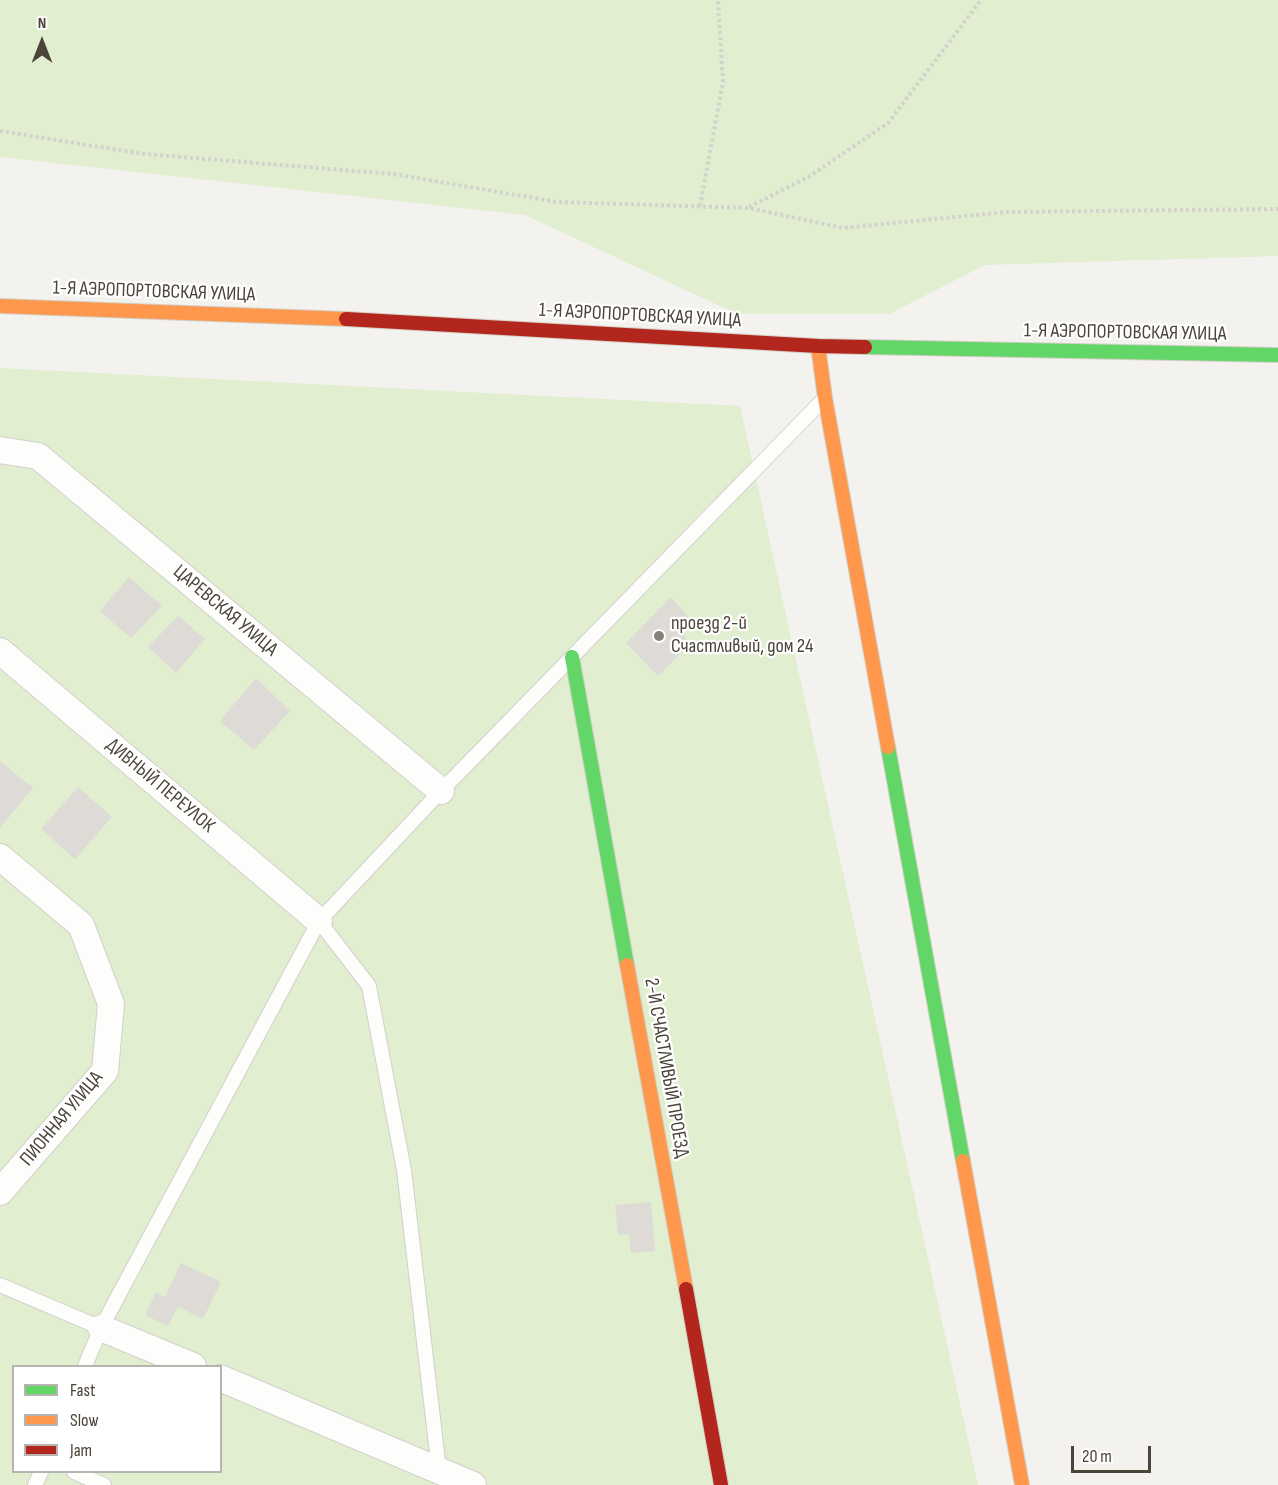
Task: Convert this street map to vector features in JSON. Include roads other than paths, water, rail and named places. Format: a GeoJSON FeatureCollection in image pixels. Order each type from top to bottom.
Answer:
{"type":"FeatureCollection","features":[{"type":"Feature","properties":{"kind":"street","name":"1-Я АЭРОПОРТОВСКАЯ УЛИЦА"},"geometry":{"type":"LineString","coordinates":[[0,306],[321,318],[818,346],[1278,355]]}},
{"type":"Feature","properties":{"kind":"street"},"geometry":{"type":"LineString","coordinates":[[818,346],[825,398],[1022,1485]]}},
{"type":"Feature","properties":{"kind":"street","name":"ЦАРЕВСКАЯ УЛИЦА"},"geometry":{"type":"LineString","coordinates":[[0,450],[38,456],[441,791]]}},
{"type":"Feature","properties":{"kind":"street","name":"ДИВНЫЙ ПЕРЕУЛОК"},"geometry":{"type":"LineString","coordinates":[[0,651],[319,921]]}},
{"type":"Feature","properties":{"kind":"street","name":"2-Й СЧАСТЛИВЫЙ ПРОЕЗД"},"geometry":{"type":"LineString","coordinates":[[572,657],[722,1485]]}},
{"type":"Feature","properties":{"kind":"street","name":"ПИОННАЯ УЛИЦА"},"geometry":{"type":"LineString","coordinates":[[0,857],[81,926],[111,1004],[105,1071],[0,1192]]}},
{"type":"Feature","properties":{"kind":"street"},"geometry":{"type":"LineString","coordinates":[[101,1328],[191,1365]]}},
{"type":"Feature","properties":{"kind":"street"},"geometry":{"type":"LineString","coordinates":[[222,1379],[473,1485]]}},
{"type":"Feature","properties":{"kind":"lane"},"geometry":{"type":"LineString","coordinates":[[85,1365],[101,1328],[319,921],[441,791],[825,398]]}},
{"type":"Feature","properties":{"kind":"lane"},"geometry":{"type":"LineString","coordinates":[[319,921],[369,986],[404,1170],[439,1470]]}},
{"type":"Feature","properties":{"kind":"lane"},"geometry":{"type":"LineString","coordinates":[[0,1285],[101,1328]]}},
{"type":"Feature","properties":{"kind":"lane"},"geometry":{"type":"LineString","coordinates":[[76,1473],[104,1485]]}},
{"type":"Feature","properties":{"kind":"place","name":"проезд 2-й Счастливый, дом 24"},"geometry":{"type":"Point","coordinates":[659,636]}}]}
